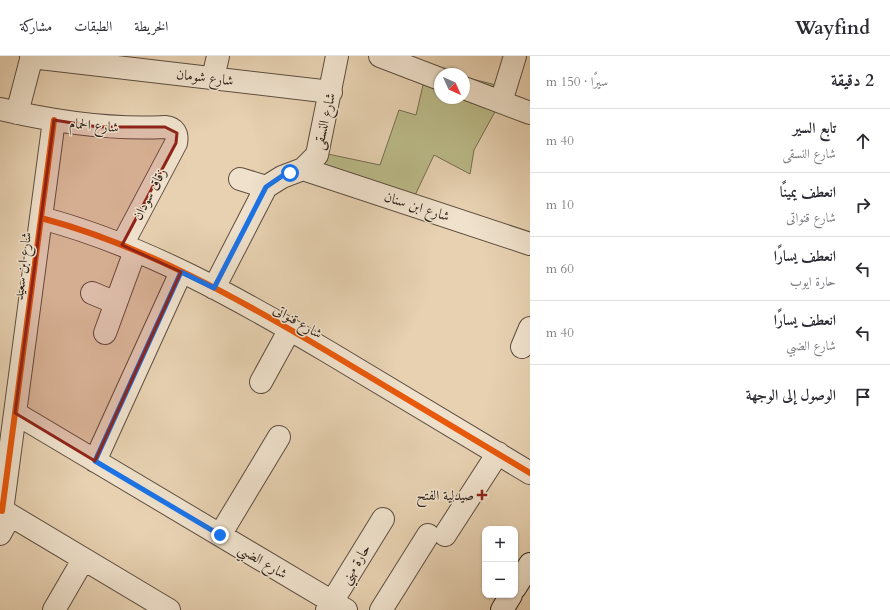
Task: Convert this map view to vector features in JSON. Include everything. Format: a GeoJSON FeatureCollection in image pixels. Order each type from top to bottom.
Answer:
{"type":"FeatureCollection","features":[{"type":"Feature","properties":{"kind":"street"},"geometry":{"type":"LineString","coordinates":[[213,78],[218,56]]}},
{"type":"Feature","properties":{"kind":"street","name":"شارع النسقى"},"geometry":{"type":"LineString","coordinates":[[214,288],[266,187],[282,176],[303,169],[313,160],[319,149],[337,56]]}},
{"type":"Feature","properties":{"kind":"street"},"geometry":{"type":"LineString","coordinates":[[380,56],[434,77]]}},
{"type":"Feature","properties":{"kind":"street"},"geometry":{"type":"LineString","coordinates":[[501,102],[515,56]]}},
{"type":"Feature","properties":{"kind":"street"},"geometry":{"type":"LineString","coordinates":[[9,111],[31,57]]}},
{"type":"Feature","properties":{"kind":"street","name":"شارع شومان"},"geometry":{"type":"LineString","coordinates":[[31,57],[86,60],[213,78],[331,92]]}},
{"type":"Feature","properties":{"kind":"street"},"geometry":{"type":"LineString","coordinates":[[470,90],[530,113]]}},
{"type":"Feature","properties":{"kind":"street","name":"شارع الحمام"},"geometry":{"type":"LineString","coordinates":[[9,111],[98,127],[165,126],[174,129],[176,133],[176,143]]}},
{"type":"Feature","properties":{"kind":"street","name":"شارع ابن سعيد"},"geometry":{"type":"LineString","coordinates":[[3,517],[6,439],[15,413],[54,120]]}},
{"type":"Feature","properties":{"kind":"street","name":"زقاق سودان"},"geometry":{"type":"LineString","coordinates":[[105,333],[116,303],[129,248],[176,143]]}},
{"type":"Feature","properties":{"kind":"street","name":"شارع ابن سنان"},"geometry":{"type":"LineString","coordinates":[[303,169],[530,244]]}},
{"type":"Feature","properties":{"kind":"street"},"geometry":{"type":"LineString","coordinates":[[240,178],[266,187]]}},
{"type":"Feature","properties":{"kind":"street","name":"شارع قنواتى"},"geometry":{"type":"LineString","coordinates":[[41,218],[96,234],[214,288],[290,329],[530,473]]}},
{"type":"Feature","properties":{"kind":"street"},"geometry":{"type":"LineString","coordinates":[[95,461],[181,272]]}},
{"type":"Feature","properties":{"kind":"street"},"geometry":{"type":"LineString","coordinates":[[92,293],[116,303]]}},
{"type":"Feature","properties":{"kind":"street"},"geometry":{"type":"LineString","coordinates":[[261,382],[290,329]]}},
{"type":"Feature","properties":{"kind":"street","name":"شارع الضبي"},"geometry":{"type":"LineString","coordinates":[[15,413],[220,535],[335,607]]}},
{"type":"Feature","properties":{"kind":"street"},"geometry":{"type":"LineString","coordinates":[[220,535],[279,437]]}},
{"type":"Feature","properties":{"kind":"street"},"geometry":{"type":"LineString","coordinates":[[381,610],[498,453]]}},
{"type":"Feature","properties":{"kind":"street"},"geometry":{"type":"LineString","coordinates":[[3,517],[83,560],[169,610]]}},
{"type":"Feature","properties":{"kind":"street","name":"حارة مهني"},"geometry":{"type":"LineString","coordinates":[[335,607],[383,519]]}},
{"type":"Feature","properties":{"kind":"street"},"geometry":{"type":"LineString","coordinates":[[54,610],[83,560]]}},
{"type":"Feature","properties":{"kind":"street"},"geometry":{"type":"LineString","coordinates":[[518,583],[530,564]]}},
{"type":"Feature","properties":{"kind":"street"},"geometry":{"type":"LineString","coordinates":[[502,610],[509,598]]}},
{"type":"Feature","properties":{"kind":"highlighted area"},"geometry":{"type":"Polygon","coordinates":[[[54,120],[98,127],[165,127],[177,133],[176,143],[122,245],[181,272],[95,461],[15,413],[54,120]]]}},
{"type":"Feature","properties":{"kind":"green space"},"geometry":{"type":"Polygon","coordinates":[[[427,68],[434,70],[434,104],[470,104],[470,78],[508,88],[474,150],[470,174],[434,155],[409,208],[315,173],[323,153],[380,165],[399,110],[416,115],[427,68]]]}},
{"type":"Feature","properties":{"kind":"cycle path"},"geometry":{"type":"LineString","coordinates":[[2,511],[54,120]]}},
{"type":"Feature","properties":{"kind":"cycle path"},"geometry":{"type":"LineString","coordinates":[[41,218],[79,229],[117,243],[190,275],[261,313],[330,353],[530,473]]}},
{"type":"Feature","properties":{"kind":"place","name":"صيدلية الفتح"},"geometry":{"type":"Point","coordinates":[482,495]}},
{"type":"Feature","properties":{"kind":"route"},"geometry":{"type":"LineString","coordinates":[[220,535],[95,461],[181,272],[214,288],[266,187],[282,176],[290,173]]}}]}
